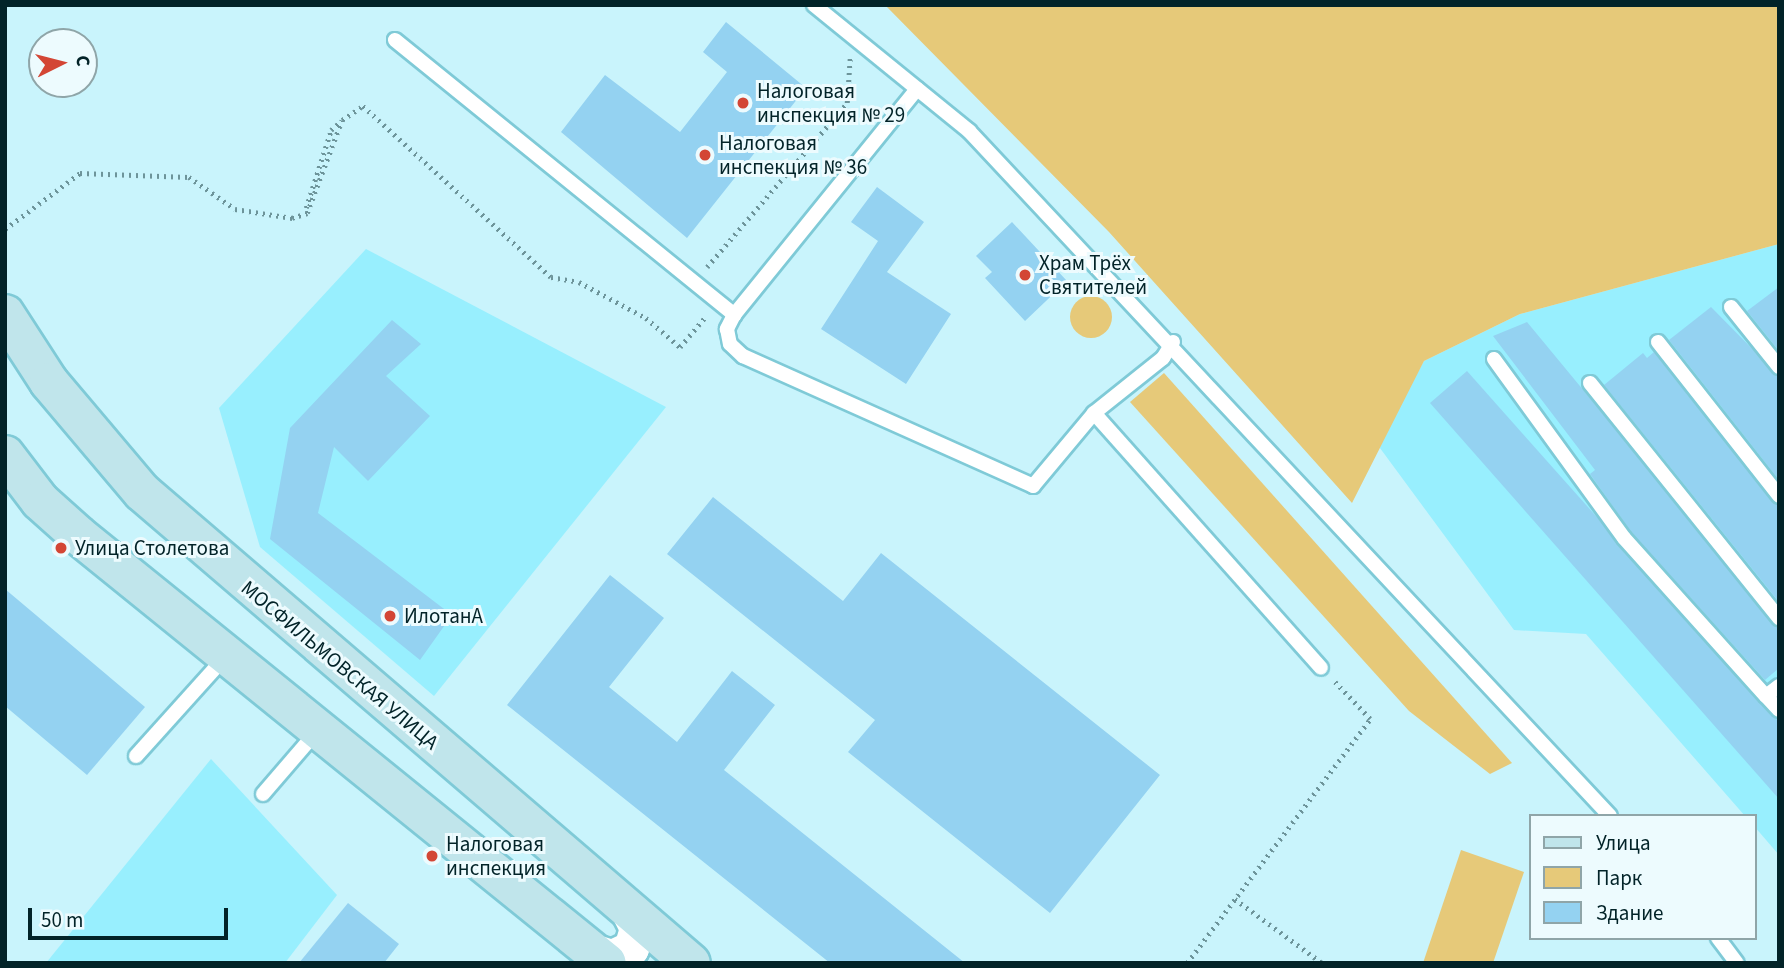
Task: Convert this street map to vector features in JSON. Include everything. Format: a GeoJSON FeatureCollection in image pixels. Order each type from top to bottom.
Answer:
{"type":"FeatureCollection","features":[{"type":"Feature","properties":{"kind":"main road"},"geometry":{"type":"LineString","coordinates":[[5,314],[49,382]]}},
{"type":"Feature","properties":{"kind":"main road","name":"МОСФИЛЬМОВСКАЯ УЛИЦА"},"geometry":{"type":"LineString","coordinates":[[49,382],[142,492],[691,963]]}},
{"type":"Feature","properties":{"kind":"main road"},"geometry":{"type":"LineString","coordinates":[[5,456],[40,501],[227,656],[600,957]]}},
{"type":"Feature","properties":{"kind":"street","name":"МОСФИЛЬМОВСКАЯ УЛИЦА"},"geometry":{"type":"LineString","coordinates":[[5,351],[49,382]]}},
{"type":"Feature","properties":{"kind":"street"},"geometry":{"type":"LineString","coordinates":[[5,473],[40,501]]}},
{"type":"Feature","properties":{"kind":"street"},"geometry":{"type":"LineString","coordinates":[[600,957],[612,957],[631,948],[637,928],[628,910]]}},
{"type":"Feature","properties":{"kind":"lane"},"geometry":{"type":"LineString","coordinates":[[814,5],[969,131],[1173,342],[1608,814]]}},
{"type":"Feature","properties":{"kind":"lane"},"geometry":{"type":"LineString","coordinates":[[395,40],[734,315]]}},
{"type":"Feature","properties":{"kind":"lane"},"geometry":{"type":"LineString","coordinates":[[917,89],[734,315],[727,329],[743,356],[1033,486],[1094,413],[1163,358],[1173,342]]}},
{"type":"Feature","properties":{"kind":"lane"},"geometry":{"type":"LineString","coordinates":[[1731,307],[1779,367]]}},
{"type":"Feature","properties":{"kind":"lane"},"geometry":{"type":"LineString","coordinates":[[1658,342],[1779,496]]}},
{"type":"Feature","properties":{"kind":"lane"},"geometry":{"type":"LineString","coordinates":[[1494,359],[1624,538],[1779,710]]}},
{"type":"Feature","properties":{"kind":"lane"},"geometry":{"type":"LineString","coordinates":[[1590,383],[1779,618]]}},
{"type":"Feature","properties":{"kind":"lane"},"geometry":{"type":"LineString","coordinates":[[1094,413],[1321,667]]}},
{"type":"Feature","properties":{"kind":"lane"},"geometry":{"type":"LineString","coordinates":[[136,756],[227,656]]}},
{"type":"Feature","properties":{"kind":"lane"},"geometry":{"type":"LineString","coordinates":[[1766,696],[1779,686]]}},
{"type":"Feature","properties":{"kind":"lane"},"geometry":{"type":"LineString","coordinates":[[263,794],[319,729]]}},
{"type":"Feature","properties":{"kind":"lane"},"geometry":{"type":"LineString","coordinates":[[1720,940],[1737,963]]}},
{"type":"Feature","properties":{"kind":"path"},"geometry":{"type":"LineString","coordinates":[[694,282],[847,103],[851,36]]}},
{"type":"Feature","properties":{"kind":"path"},"geometry":{"type":"LineString","coordinates":[[5,229],[80,173],[189,177],[235,209],[292,218],[306,212],[342,120],[363,106],[384,120],[519,254],[551,277],[579,282],[646,318],[680,346],[717,301]]}},
{"type":"Feature","properties":{"kind":"path"},"geometry":{"type":"LineString","coordinates":[[1187,963],[1370,719],[1321,667]]}},
{"type":"Feature","properties":{"kind":"path"},"geometry":{"type":"LineString","coordinates":[[1235,899],[1322,963]]}},
{"type":"Feature","properties":{"kind":"shaded area"},"geometry":{"type":"Polygon","coordinates":[[[1779,244],[1779,855],[1756,828],[1756,814],[1743,814],[1586,634],[1514,630],[1377,444],[1424,361],[1520,314],[1779,244]]]}},
{"type":"Feature","properties":{"kind":"shaded area"},"geometry":{"type":"Polygon","coordinates":[[[366,249],[666,407],[434,696],[260,547],[219,408],[366,249]]]}},
{"type":"Feature","properties":{"kind":"shaded area"},"geometry":{"type":"Polygon","coordinates":[[[211,759],[337,895],[285,963],[46,963],[211,759]]]}},
{"type":"Feature","properties":{"kind":"green space"},"geometry":{"type":"Polygon","coordinates":[[[885,5],[1779,5],[1779,244],[1520,314],[1424,361],[1352,503],[1109,232],[885,5]]]}},
{"type":"Feature","properties":{"kind":"green space"},"geometry":{"type":"Polygon","coordinates":[[[1091,296],[1106,302],[1112,317],[1106,332],[1091,338],[1076,332],[1070,317],[1076,302],[1091,296]]]}},
{"type":"Feature","properties":{"kind":"green space"},"geometry":{"type":"Polygon","coordinates":[[[1164,373],[1512,763],[1490,774],[1409,711],[1130,402],[1164,373]]]}},
{"type":"Feature","properties":{"kind":"green space"},"geometry":{"type":"Polygon","coordinates":[[[1461,850],[1524,872],[1493,963],[1423,963],[1461,850]]]}},
{"type":"Feature","properties":{"kind":"building"},"geometry":{"type":"Polygon","coordinates":[[[726,22],[806,88],[687,238],[561,132],[605,75],[680,132],[727,72],[703,52],[726,22]]]}},
{"type":"Feature","properties":{"kind":"building"},"geometry":{"type":"Polygon","coordinates":[[[877,187],[924,222],[887,272],[951,314],[906,384],[821,329],[878,241],[851,222],[877,187]]]}},
{"type":"Feature","properties":{"kind":"building","name":"Храм Трёх Святителей"},"geometry":{"type":"Polygon","coordinates":[[[1012,222],[1067,281],[1025,321],[985,278],[992,272],[976,256],[1012,222]]]}},
{"type":"Feature","properties":{"kind":"building"},"geometry":{"type":"Polygon","coordinates":[[[1779,287],[1779,351],[1747,311],[1779,287]]]}},
{"type":"Feature","properties":{"kind":"building"},"geometry":{"type":"Polygon","coordinates":[[[1711,307],[1779,376],[1779,480],[1669,340],[1711,307]]]}},
{"type":"Feature","properties":{"kind":"building"},"geometry":{"type":"Polygon","coordinates":[[[392,320],[421,344],[386,376],[430,416],[368,481],[334,447],[318,513],[452,615],[420,660],[270,539],[290,428],[392,320]]]}},
{"type":"Feature","properties":{"kind":"building"},"geometry":{"type":"Polygon","coordinates":[[[1527,322],[1779,627],[1779,668],[1765,680],[1631,532],[1590,474],[1595,470],[1493,336],[1527,322]]]}},
{"type":"Feature","properties":{"kind":"building"},"geometry":{"type":"Polygon","coordinates":[[[1654,352],[1779,505],[1779,602],[1604,385],[1643,353],[1647,358],[1654,352]]]}},
{"type":"Feature","properties":{"kind":"building"},"geometry":{"type":"Polygon","coordinates":[[[1467,371],[1779,722],[1779,799],[1430,403],[1467,371]]]}},
{"type":"Feature","properties":{"kind":"building"},"geometry":{"type":"Polygon","coordinates":[[[713,497],[843,601],[881,553],[1160,775],[1050,913],[848,752],[875,720],[667,554],[713,497]]]}},
{"type":"Feature","properties":{"kind":"building"},"geometry":{"type":"Polygon","coordinates":[[[610,575],[664,618],[609,687],[677,742],[732,671],[775,705],[724,770],[965,963],[830,963],[507,705],[610,575]]]}},
{"type":"Feature","properties":{"kind":"building"},"geometry":{"type":"Polygon","coordinates":[[[5,589],[145,707],[87,775],[5,706],[5,589]]]}},
{"type":"Feature","properties":{"kind":"building"},"geometry":{"type":"Polygon","coordinates":[[[348,903],[399,944],[384,963],[299,963],[348,903]]]}},
{"type":"Feature","properties":{"kind":"place","name":"Налоговая инспекция № 29"},"geometry":{"type":"Point","coordinates":[743,103]}},
{"type":"Feature","properties":{"kind":"place","name":"Налоговая инспекция № 36"},"geometry":{"type":"Point","coordinates":[705,155]}},
{"type":"Feature","properties":{"kind":"place","name":"Храм Трёх Святителей"},"geometry":{"type":"Point","coordinates":[1025,275]}},
{"type":"Feature","properties":{"kind":"place","name":"Улица Столетова"},"geometry":{"type":"Point","coordinates":[61,548]}},
{"type":"Feature","properties":{"kind":"place","name":"ИлотанА"},"geometry":{"type":"Point","coordinates":[390,616]}},
{"type":"Feature","properties":{"kind":"place","name":"Налоговая инспекция"},"geometry":{"type":"Point","coordinates":[432,856]}}]}
